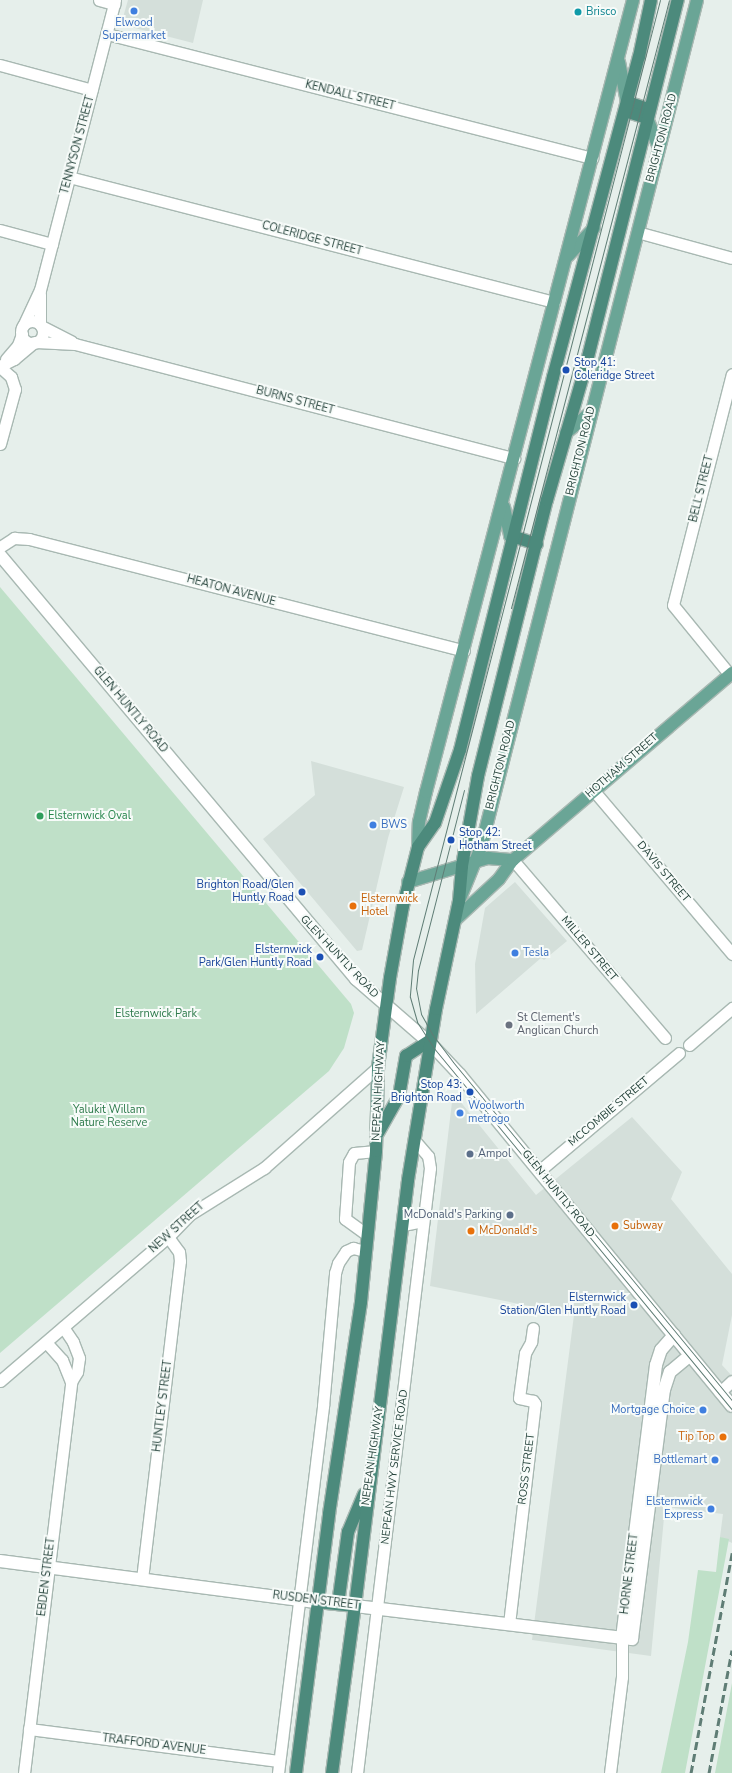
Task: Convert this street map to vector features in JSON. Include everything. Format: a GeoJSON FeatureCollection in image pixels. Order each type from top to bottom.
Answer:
{"type":"FeatureCollection","features":[{"type":"Feature","properties":{"kind":"highway"},"geometry":{"type":"LineString","coordinates":[[386,1006],[408,882],[418,847],[435,823],[454,769],[515,537],[553,377],[595,227],[626,107],[651,0]]}},
{"type":"Feature","properties":{"kind":"highway","name":"BRIGHTON ROAD"},"geometry":{"type":"LineString","coordinates":[[430,1042],[456,919],[462,866],[483,754],[566,433],[585,369],[648,114],[678,0]]}},
{"type":"Feature","properties":{"kind":"highway"},"geometry":{"type":"LineString","coordinates":[[626,107],[648,114]]}},
{"type":"Feature","properties":{"kind":"highway"},"geometry":{"type":"LineString","coordinates":[[515,537],[537,544]]}},
{"type":"Feature","properties":{"kind":"highway","name":"NEPEAN HIGHWAY"},"geometry":{"type":"LineString","coordinates":[[296,1773],[317,1602],[355,1349],[376,1151],[378,1067],[386,1006]]}},
{"type":"Feature","properties":{"kind":"highway"},"geometry":{"type":"LineString","coordinates":[[377,1134],[399,1096],[406,1056],[430,1042]]}},
{"type":"Feature","properties":{"kind":"highway","name":"NEPEAN HIGHWAY"},"geometry":{"type":"LineString","coordinates":[[332,1773],[355,1606],[368,1486],[402,1225],[430,1042]]}},
{"type":"Feature","properties":{"kind":"highway"},"geometry":{"type":"LineString","coordinates":[[338,1604],[348,1532],[368,1486]]}},
{"type":"Feature","properties":{"kind":"highway","name":"RUSDEN STREET"},"geometry":{"type":"LineString","coordinates":[[317,1602],[355,1606]]}},
{"type":"Feature","properties":{"kind":"main road"},"geometry":{"type":"LineString","coordinates":[[418,847],[420,816],[633,0]]}},
{"type":"Feature","properties":{"kind":"main road","name":"BRIGHTON ROAD"},"geometry":{"type":"LineString","coordinates":[[459,901],[477,861],[697,0]]}},
{"type":"Feature","properties":{"kind":"main road"},"geometry":{"type":"LineString","coordinates":[[618,58],[626,107]]}},
{"type":"Feature","properties":{"kind":"main road"},"geometry":{"type":"LineString","coordinates":[[648,114],[659,150]]}},
{"type":"Feature","properties":{"kind":"main road"},"geometry":{"type":"LineString","coordinates":[[566,258],[595,227]]}},
{"type":"Feature","properties":{"kind":"main road"},"geometry":{"type":"LineString","coordinates":[[566,433],[591,412]]}},
{"type":"Feature","properties":{"kind":"main road"},"geometry":{"type":"LineString","coordinates":[[503,500],[510,536],[515,537]]}},
{"type":"Feature","properties":{"kind":"main road","name":"HOTHAM STREET"},"geometry":{"type":"LineString","coordinates":[[456,919],[499,879],[513,860],[731,674]]}},
{"type":"Feature","properties":{"kind":"main road"},"geometry":{"type":"LineString","coordinates":[[408,882],[477,861],[496,858],[513,860]]}},
{"type":"Feature","properties":{"kind":"street"},"geometry":{"type":"LineString","coordinates":[[99,0],[115,2]]}},
{"type":"Feature","properties":{"kind":"street","name":"TENNYSON STREET"},"geometry":{"type":"LineString","coordinates":[[0,366],[17,347],[22,330],[40,290],[115,2]]}},
{"type":"Feature","properties":{"kind":"street","name":"KENDALL STREET"},"geometry":{"type":"LineString","coordinates":[[107,34],[592,158]]}},
{"type":"Feature","properties":{"kind":"street"},"geometry":{"type":"LineString","coordinates":[[0,65],[92,90]]}},
{"type":"Feature","properties":{"kind":"street","name":"COLERIDGE STREET"},"geometry":{"type":"LineString","coordinates":[[69,177],[554,302]]}},
{"type":"Feature","properties":{"kind":"street"},"geometry":{"type":"LineString","coordinates":[[0,230],[52,244]]}},
{"type":"Feature","properties":{"kind":"street"},"geometry":{"type":"LineString","coordinates":[[637,232],[732,258]]}},
{"type":"Feature","properties":{"kind":"street","name":"TENNYSON STREET"},"geometry":{"type":"LineString","coordinates":[[35,342],[42,336],[40,325],[40,290]]}},
{"type":"Feature","properties":{"kind":"street"},"geometry":{"type":"LineString","coordinates":[[35,342],[26,341],[22,330],[29,321],[40,325]]}},
{"type":"Feature","properties":{"kind":"street","name":"BURNS STREET"},"geometry":{"type":"LineString","coordinates":[[40,325],[75,344]]}},
{"type":"Feature","properties":{"kind":"street"},"geometry":{"type":"LineString","coordinates":[[0,444],[15,388],[11,377],[0,366],[14,359],[35,342]]}},
{"type":"Feature","properties":{"kind":"street","name":"BURNS STREET"},"geometry":{"type":"LineString","coordinates":[[35,342],[75,344],[514,458]]}},
{"type":"Feature","properties":{"kind":"street","name":"BELL STREET"},"geometry":{"type":"LineString","coordinates":[[731,674],[672,605],[732,374]]}},
{"type":"Feature","properties":{"kind":"street","name":"HEATON AVENUE"},"geometry":{"type":"LineString","coordinates":[[0,547],[14,538],[29,538],[464,651]]}},
{"type":"Feature","properties":{"kind":"street","name":"GLEN HUNTLY ROAD"},"geometry":{"type":"LineString","coordinates":[[0,555],[356,979],[430,1042],[446,1058],[732,1406]]}},
{"type":"Feature","properties":{"kind":"street","name":"DAVIS STREET"},"geometry":{"type":"LineString","coordinates":[[594,791],[732,954]]}},
{"type":"Feature","properties":{"kind":"street","name":"MILLER STREET"},"geometry":{"type":"LineString","coordinates":[[513,860],[665,1038]]}},
{"type":"Feature","properties":{"kind":"street"},"geometry":{"type":"LineString","coordinates":[[689,1045],[732,1008]]}},
{"type":"Feature","properties":{"kind":"street","name":"MCCOMBIE STREET"},"geometry":{"type":"LineString","coordinates":[[539,1171],[679,1053]]}},
{"type":"Feature","properties":{"kind":"street","name":"NEW STREET"},"geometry":{"type":"LineString","coordinates":[[0,1381],[168,1237],[197,1208],[269,1164],[378,1067]]}},
{"type":"Feature","properties":{"kind":"street","name":"NEPEAN HWY SERVICE ROAD"},"geometry":{"type":"LineString","coordinates":[[357,1773],[430,1160],[414,1140]]}},
{"type":"Feature","properties":{"kind":"street","name":"NEPEAN HIGHWAY"},"geometry":{"type":"LineString","coordinates":[[366,1234],[345,1219],[349,1162],[354,1153],[376,1151]]}},
{"type":"Feature","properties":{"kind":"street"},"geometry":{"type":"LineString","coordinates":[[402,1225],[423,1221]]}},
{"type":"Feature","properties":{"kind":"street","name":"HUNTLEY STREET"},"geometry":{"type":"LineString","coordinates":[[142,1579],[180,1261],[179,1252],[168,1237]]}},
{"type":"Feature","properties":{"kind":"street"},"geometry":{"type":"LineString","coordinates":[[278,1773],[297,1600],[323,1406],[335,1273],[338,1263],[346,1251],[353,1248],[365,1251]]}},
{"type":"Feature","properties":{"kind":"street","name":"EBDEN STREET"},"geometry":{"type":"LineString","coordinates":[[24,1773],[71,1382],[77,1372],[79,1358],[73,1342],[63,1327]]}},
{"type":"Feature","properties":{"kind":"street","name":"ROSS STREET"},"geometry":{"type":"LineString","coordinates":[[509,1624],[535,1404],[533,1401],[519,1398],[525,1353],[531,1342],[533,1328]]}},
{"type":"Feature","properties":{"kind":"street","name":"HORNE STREET"},"geometry":{"type":"LineString","coordinates":[[610,1773],[656,1407],[658,1356],[674,1335]]}},
{"type":"Feature","properties":{"kind":"street","name":"EBDEN STREET"},"geometry":{"type":"LineString","coordinates":[[46,1342],[62,1360],[71,1382]]}},
{"type":"Feature","properties":{"kind":"street","name":"HORNE STREET"},"geometry":{"type":"LineString","coordinates":[[656,1407],[669,1374],[690,1355]]}},
{"type":"Feature","properties":{"kind":"street"},"geometry":{"type":"LineString","coordinates":[[720,1392],[732,1381]]}},
{"type":"Feature","properties":{"kind":"street","name":"RUSDEN STREET"},"geometry":{"type":"LineString","coordinates":[[0,1561],[317,1602]]}},
{"type":"Feature","properties":{"kind":"street","name":"RUSDEN STREET"},"geometry":{"type":"LineString","coordinates":[[355,1606],[627,1638]]}},
{"type":"Feature","properties":{"kind":"street","name":"TRAFFORD AVENUE"},"geometry":{"type":"LineString","coordinates":[[29,1729],[279,1760]]}},
{"type":"Feature","properties":{"kind":"shaded area"},"geometry":{"type":"Polygon","coordinates":[[[128,0],[203,0],[193,43],[127,26],[124,14],[128,0]]]}},
{"type":"Feature","properties":{"kind":"shaded area"},"geometry":{"type":"Polygon","coordinates":[[[311,761],[404,787],[388,838],[362,950],[357,951],[263,839],[315,795],[311,761]]]}},
{"type":"Feature","properties":{"kind":"shaded area","name":"Tesla"},"geometry":{"type":"Polygon","coordinates":[[[515,882],[567,941],[544,960],[541,958],[476,1014],[475,964],[485,908],[515,882]]]}},
{"type":"Feature","properties":{"kind":"shaded area"},"geometry":{"type":"Polygon","coordinates":[[[459,1100],[536,1195],[632,1117],[682,1172],[671,1199],[732,1274],[732,1315],[722,1365],[732,1376],[732,1543],[720,1537],[723,1514],[665,1507],[651,1656],[532,1640],[574,1315],[430,1286],[452,1102],[459,1100]]]}},
{"type":"Feature","properties":{"kind":"green space","name":"Elsternwick Park"},"geometry":{"type":"Polygon","coordinates":[[[0,587],[351,1004],[354,1013],[344,1048],[329,1071],[0,1353],[0,587]]]}},
{"type":"Feature","properties":{"kind":"green space"},"geometry":{"type":"Polygon","coordinates":[[[720,1537],[729,1539],[685,1773],[661,1773],[688,1642],[698,1570],[716,1572],[720,1537]]]}},
{"type":"Feature","properties":{"kind":"green space"},"geometry":{"type":"Polygon","coordinates":[[[732,1683],[732,1773],[715,1773],[719,1752],[732,1683]]]}},
{"type":"Feature","properties":{"kind":"tram line"},"geometry":{"type":"LineString","coordinates":[[660,0],[413,960],[410,997],[417,1022],[433,1047],[732,1410]]}},
{"type":"Feature","properties":{"kind":"tram line"},"geometry":{"type":"LineString","coordinates":[[511,608],[669,0]]}},
{"type":"Feature","properties":{"kind":"tram line"},"geometry":{"type":"LineString","coordinates":[[464,790],[418,970],[416,988],[421,1014],[432,1034],[453,1062],[732,1401]]}},
{"type":"Feature","properties":{"kind":"railway"},"geometry":{"type":"LineString","coordinates":[[691,1773],[732,1553]]}},
{"type":"Feature","properties":{"kind":"railway"},"geometry":{"type":"LineString","coordinates":[[709,1773],[732,1650]]}},
{"type":"Feature","properties":{"kind":"place","name":"Elwood Supermarket"},"geometry":{"type":"Point","coordinates":[134,11]}},
{"type":"Feature","properties":{"kind":"place","name":"Brisco"},"geometry":{"type":"Point","coordinates":[578,12]}},
{"type":"Feature","properties":{"kind":"place","name":"Stop 41: Coleridge Street"},"geometry":{"type":"Point","coordinates":[566,370]}},
{"type":"Feature","properties":{"kind":"place","name":"Elsternwick Oval"},"geometry":{"type":"Point","coordinates":[40,816]}},
{"type":"Feature","properties":{"kind":"place","name":"BWS"},"geometry":{"type":"Point","coordinates":[373,825]}},
{"type":"Feature","properties":{"kind":"place","name":"Stop 42: Hotham Street"},"geometry":{"type":"Point","coordinates":[451,840]}},
{"type":"Feature","properties":{"kind":"place","name":"Brighton Road/Glen Huntly Road"},"geometry":{"type":"Point","coordinates":[302,892]}},
{"type":"Feature","properties":{"kind":"place","name":"Elsternwick Hotel"},"geometry":{"type":"Point","coordinates":[353,906]}},
{"type":"Feature","properties":{"kind":"place","name":"Tesla"},"geometry":{"type":"Point","coordinates":[515,953]}},
{"type":"Feature","properties":{"kind":"place","name":"Elsternwick Park/Glen Huntly Road"},"geometry":{"type":"Point","coordinates":[320,957]}},
{"type":"Feature","properties":{"kind":"place","name":"St Clement's Anglican Church"},"geometry":{"type":"Point","coordinates":[509,1025]}},
{"type":"Feature","properties":{"kind":"place","name":"Stop 43: Brighton Road"},"geometry":{"type":"Point","coordinates":[470,1092]}},
{"type":"Feature","properties":{"kind":"place","name":"Woolworth metrogo"},"geometry":{"type":"Point","coordinates":[460,1113]}},
{"type":"Feature","properties":{"kind":"place","name":"Ampol"},"geometry":{"type":"Point","coordinates":[470,1154]}},
{"type":"Feature","properties":{"kind":"place","name":"McDonald's Parking"},"geometry":{"type":"Point","coordinates":[510,1215]}},
{"type":"Feature","properties":{"kind":"place","name":"Subway"},"geometry":{"type":"Point","coordinates":[615,1226]}},
{"type":"Feature","properties":{"kind":"place","name":"McDonald's"},"geometry":{"type":"Point","coordinates":[471,1231]}},
{"type":"Feature","properties":{"kind":"place","name":"Elsternwick Station/Glen Huntly Road"},"geometry":{"type":"Point","coordinates":[634,1305]}},
{"type":"Feature","properties":{"kind":"place","name":"Mortgage Choice"},"geometry":{"type":"Point","coordinates":[703,1410]}},
{"type":"Feature","properties":{"kind":"place","name":"Tip Top"},"geometry":{"type":"Point","coordinates":[723,1437]}},
{"type":"Feature","properties":{"kind":"place","name":"Bottlemart"},"geometry":{"type":"Point","coordinates":[715,1460]}},
{"type":"Feature","properties":{"kind":"place","name":"Elsternwick Express"},"geometry":{"type":"Point","coordinates":[711,1509]}},
{"type":"Feature","properties":{"kind":"park label","name":"Yalukit Willam Nature Reserve"},"geometry":{"type":"Point","coordinates":[109,1117]}}]}
